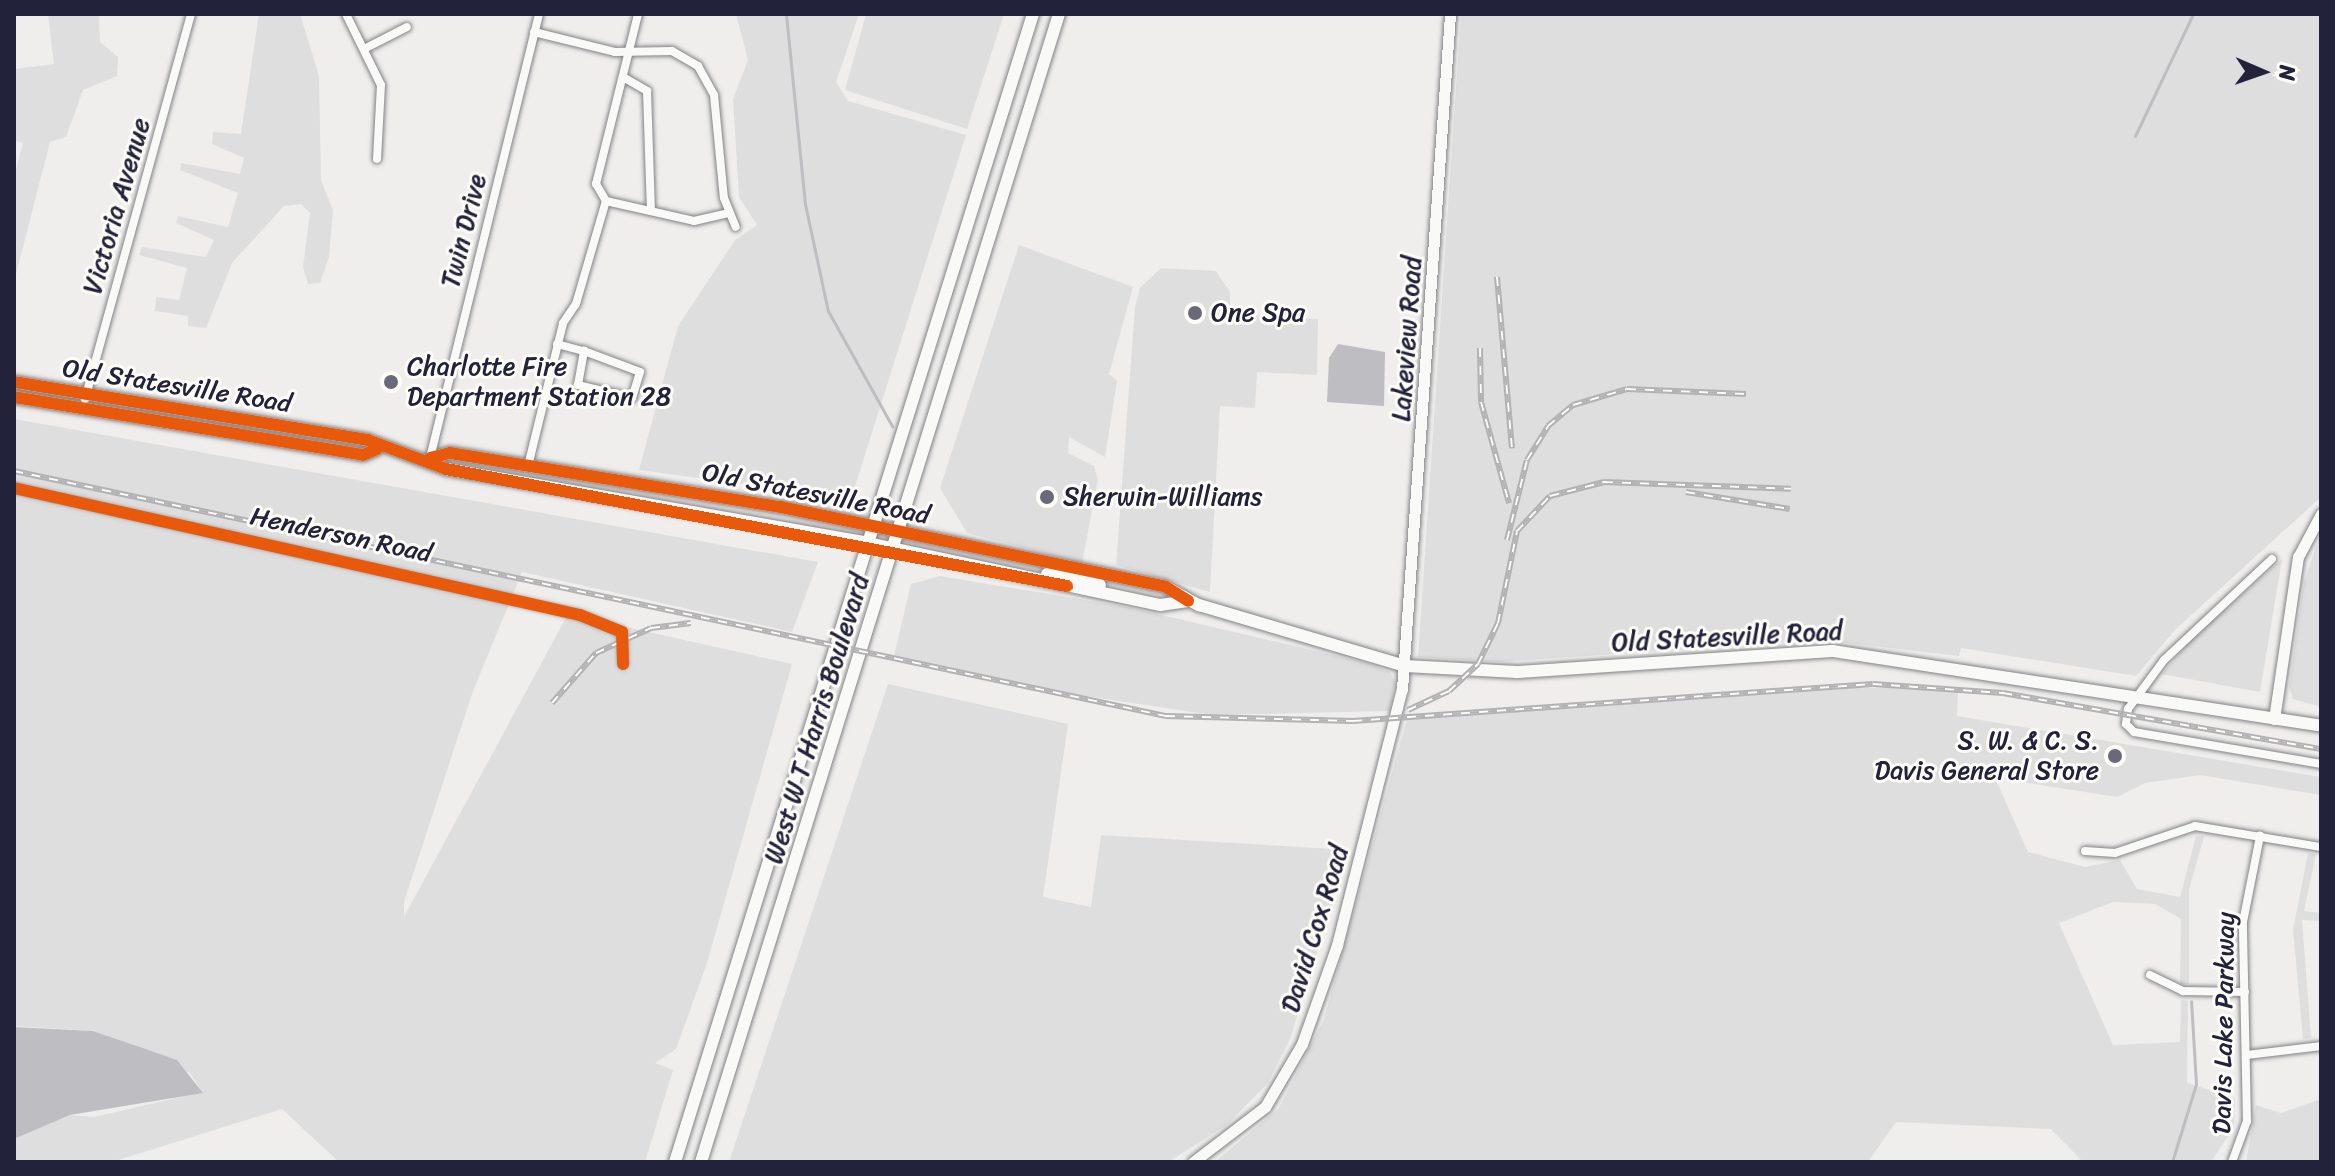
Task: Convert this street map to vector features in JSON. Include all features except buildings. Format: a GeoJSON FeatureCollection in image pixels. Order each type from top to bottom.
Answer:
{"type":"FeatureCollection","features":[{"type":"Feature","properties":{"kind":"main road","name":"West W T Harris Boulevard"},"geometry":{"type":"LineString","coordinates":[[675,1162],[1033,14]]}},
{"type":"Feature","properties":{"kind":"main road","name":"West W T Harris Boulevard"},"geometry":{"type":"LineString","coordinates":[[701,1162],[1059,14]]}},
{"type":"Feature","properties":{"kind":"main road","name":"Lakeview Road"},"geometry":{"type":"LineString","coordinates":[[1405,666],[1450,14]]}},
{"type":"Feature","properties":{"kind":"main road","name":"Old Statesville Road"},"geometry":{"type":"LineString","coordinates":[[14,382],[368,440],[377,449]]}},
{"type":"Feature","properties":{"kind":"main road","name":"Old Statesville Road"},"geometry":{"type":"LineString","coordinates":[[14,397],[363,455],[377,449],[430,458],[450,453],[899,531],[1183,598],[1405,666],[1496,672],[1833,651],[2137,695],[2321,726]]}},
{"type":"Feature","properties":{"kind":"main road","name":"Old Statesville Road"},"geometry":{"type":"LineString","coordinates":[[430,458],[446,469],[868,543],[1160,605],[1183,598]]}},
{"type":"Feature","properties":{"kind":"main road"},"geometry":{"type":"LineString","coordinates":[[2274,719],[2298,557],[2321,514]]}},
{"type":"Feature","properties":{"kind":"main road"},"geometry":{"type":"LineString","coordinates":[[1005,572],[1071,578],[1146,595],[1183,598]]}},
{"type":"Feature","properties":{"kind":"main road","name":"David Cox Road"},"geometry":{"type":"LineString","coordinates":[[1193,1162],[1265,1107],[1302,1044],[1337,945],[1405,666]]}},
{"type":"Feature","properties":{"kind":"street","name":"Victoria Avenue"},"geometry":{"type":"LineString","coordinates":[[82,408],[191,14]]}},
{"type":"Feature","properties":{"kind":"street"},"geometry":{"type":"LineString","coordinates":[[346,14],[385,101],[377,159]]}},
{"type":"Feature","properties":{"kind":"street","name":"Twin Drive"},"geometry":{"type":"LineString","coordinates":[[430,458],[539,14]]}},
{"type":"Feature","properties":{"kind":"street"},"geometry":{"type":"LineString","coordinates":[[638,14],[596,184],[606,201],[694,221],[728,213]]}},
{"type":"Feature","properties":{"kind":"street"},"geometry":{"type":"LineString","coordinates":[[364,49],[407,27]]}},
{"type":"Feature","properties":{"kind":"street"},"geometry":{"type":"LineString","coordinates":[[534,32],[628,51],[672,51],[705,75],[728,213],[736,227]]}},
{"type":"Feature","properties":{"kind":"street"},"geometry":{"type":"LineString","coordinates":[[623,77],[647,91],[651,211]]}},
{"type":"Feature","properties":{"kind":"street"},"geometry":{"type":"LineString","coordinates":[[528,466],[557,344],[606,201]]}},
{"type":"Feature","properties":{"kind":"street"},"geometry":{"type":"LineString","coordinates":[[557,344],[584,351],[640,372],[632,398],[578,385],[584,351]]}},
{"type":"Feature","properties":{"kind":"street","name":"Henderson Road"},"geometry":{"type":"LineString","coordinates":[[14,488],[580,615],[622,632],[623,664]]}},
{"type":"Feature","properties":{"kind":"street"},"geometry":{"type":"LineString","coordinates":[[2272,559],[2184,638],[2128,709],[2130,731],[2321,764]]}},
{"type":"Feature","properties":{"kind":"street"},"geometry":{"type":"LineString","coordinates":[[2085,851],[2115,853],[2195,826],[2321,847]]}},
{"type":"Feature","properties":{"kind":"street","name":"Davis Lake Parkway"},"geometry":{"type":"LineString","coordinates":[[2232,1162],[2247,1121],[2243,922],[2260,836]]}},
{"type":"Feature","properties":{"kind":"street"},"geometry":{"type":"LineString","coordinates":[[2150,975],[2183,991],[2245,992]]}},
{"type":"Feature","properties":{"kind":"street"},"geometry":{"type":"LineString","coordinates":[[2247,1055],[2321,1046]]}},
{"type":"Feature","properties":{"kind":"shaded area"},"geometry":{"type":"Polygon","coordinates":[[[48,14],[99,14],[100,42],[118,57],[117,76],[83,90],[66,137],[50,142],[14,282],[14,177],[23,143],[14,141],[14,69],[54,64],[48,14]]]}},
{"type":"Feature","properties":{"kind":"shaded area"},"geometry":{"type":"Polygon","coordinates":[[[259,14],[300,14],[319,76],[321,180],[333,210],[329,257],[320,283],[308,284],[303,267],[310,213],[301,204],[284,206],[232,263],[206,328],[188,326],[188,316],[155,311],[156,297],[179,300],[187,268],[139,255],[142,247],[206,257],[214,240],[176,223],[178,216],[228,227],[238,193],[180,170],[181,163],[240,174],[244,158],[212,144],[213,132],[241,134],[259,14]]]}},
{"type":"Feature","properties":{"kind":"shaded area"},"geometry":{"type":"Polygon","coordinates":[[[736,14],[859,14],[836,82],[848,101],[966,135],[851,499],[639,470],[678,326],[735,240],[757,225],[739,197],[733,99],[748,60],[736,14]]]}},
{"type":"Feature","properties":{"kind":"shaded area"},"geometry":{"type":"Polygon","coordinates":[[[866,14],[1004,14],[967,129],[845,90],[866,14]]]}},
{"type":"Feature","properties":{"kind":"shaded area"},"geometry":{"type":"Polygon","coordinates":[[[1461,14],[2321,14],[2321,497],[2175,630],[2136,676],[1961,648],[1959,656],[1821,640],[1498,662],[1418,657],[1461,14]]]}},
{"type":"Feature","properties":{"kind":"shaded area"},"geometry":{"type":"Polygon","coordinates":[[[1019,245],[1133,287],[1109,374],[1117,381],[1105,457],[1069,437],[1068,453],[1094,466],[1098,479],[1082,563],[967,533],[940,488],[1019,245]]]}},
{"type":"Feature","properties":{"kind":"shaded area"},"geometry":{"type":"Polygon","coordinates":[[[1161,268],[1216,271],[1230,292],[1230,314],[1318,319],[1317,375],[1257,372],[1255,408],[1220,406],[1210,592],[1116,565],[1135,307],[1140,288],[1161,268]]]}},
{"type":"Feature","properties":{"kind":"shaded area"},"geometry":{"type":"Polygon","coordinates":[[[1338,344],[1385,352],[1384,406],[1327,402],[1329,358],[1338,344]]]}},
{"type":"Feature","properties":{"kind":"shaded area"},"geometry":{"type":"Polygon","coordinates":[[[14,419],[818,562],[792,632],[522,572],[473,691],[404,902],[404,917],[568,614],[792,664],[707,963],[676,1049],[655,1063],[673,1070],[645,1162],[339,1162],[282,1109],[112,1162],[14,1162],[14,1139],[70,1115],[94,1117],[202,1092],[190,1073],[137,1046],[93,1031],[14,1026],[14,419]]]}},
{"type":"Feature","properties":{"kind":"shaded area"},"geometry":{"type":"Polygon","coordinates":[[[2321,532],[2321,707],[2293,699],[2289,687],[2304,582],[2321,532]]]}},
{"type":"Feature","properties":{"kind":"shaded area"},"geometry":{"type":"Polygon","coordinates":[[[2282,559],[2260,692],[2162,674],[2189,642],[2282,559]]]}},
{"type":"Feature","properties":{"kind":"shaded area"},"geometry":{"type":"Polygon","coordinates":[[[940,576],[1127,607],[1367,663],[1390,672],[1395,682],[1390,711],[1212,715],[1039,689],[894,656],[911,584],[940,576]]]}},
{"type":"Feature","properties":{"kind":"shaded area"},"geometry":{"type":"Polygon","coordinates":[[[888,684],[1068,724],[1043,897],[1091,907],[1101,835],[1349,850],[1290,1039],[1268,1083],[1227,1125],[1168,1162],[729,1162],[888,684]]]}},
{"type":"Feature","properties":{"kind":"shaded area"},"geometry":{"type":"Polygon","coordinates":[[[1836,688],[1958,688],[1957,716],[2321,777],[2321,795],[2200,775],[2145,783],[2117,797],[1995,778],[2028,852],[2085,867],[2120,860],[2137,889],[2180,897],[2196,836],[2204,836],[2189,890],[2189,984],[2180,984],[2181,919],[2155,904],[2113,902],[2059,923],[2113,1045],[2180,1042],[2181,1000],[2188,1001],[2187,1083],[2235,1098],[2234,1127],[2211,1162],[2083,1162],[2051,1129],[1896,1122],[1868,1162],[1215,1162],[1279,1108],[1324,1019],[1407,719],[1836,688]]]}},
{"type":"Feature","properties":{"kind":"shaded area"},"geometry":{"type":"Polygon","coordinates":[[[2308,853],[2316,854],[2304,911],[2321,913],[2321,921],[2302,920],[2311,1038],[2303,1039],[2293,930],[2308,853]]]}},
{"type":"Feature","properties":{"kind":"shaded area"},"geometry":{"type":"Polygon","coordinates":[[[14,1027],[93,1031],[137,1046],[177,1060],[203,1093],[70,1115],[14,1139],[14,1027]]]}},
{"type":"Feature","properties":{"kind":"shaded area"},"geometry":{"type":"Polygon","coordinates":[[[2321,1099],[2321,1162],[2246,1162],[2256,1105],[2281,1113],[2321,1099]]]}},
{"type":"Feature","properties":{"kind":"waterway"},"geometry":{"type":"LineString","coordinates":[[786,14],[805,204],[828,311],[892,426]]}},
{"type":"Feature","properties":{"kind":"waterway"},"geometry":{"type":"LineString","coordinates":[[2135,136],[2193,14]]}},
{"type":"Feature","properties":{"kind":"waterway"},"geometry":{"type":"LineString","coordinates":[[2172,1162],[2196,1084],[2191,1001]]}},
{"type":"Feature","properties":{"kind":"railway"},"geometry":{"type":"LineString","coordinates":[[1497,277],[1512,448]]}},
{"type":"Feature","properties":{"kind":"railway"},"geometry":{"type":"LineString","coordinates":[[1480,348],[1481,402],[1509,503]]}},
{"type":"Feature","properties":{"kind":"railway"},"geometry":{"type":"LineString","coordinates":[[1507,540],[1527,460],[1548,426],[1573,405],[1627,389],[1746,394]]}},
{"type":"Feature","properties":{"kind":"railway"},"geometry":{"type":"LineString","coordinates":[[14,471],[1166,716],[1353,721],[1873,684],[2003,693],[2321,749]]}},
{"type":"Feature","properties":{"kind":"railway"},"geometry":{"type":"LineString","coordinates":[[1408,710],[1449,691],[1478,664],[1498,623],[1517,531],[1550,496],[1604,482],[1791,489]]}},
{"type":"Feature","properties":{"kind":"railway"},"geometry":{"type":"LineString","coordinates":[[1686,492],[1790,509]]}},
{"type":"Feature","properties":{"kind":"railway"},"geometry":{"type":"LineString","coordinates":[[552,703],[596,653],[651,628],[691,623]]}},
{"type":"Feature","properties":{"kind":"cycle path"},"geometry":{"type":"LineString","coordinates":[[14,382],[368,440],[446,469],[1067,586]]}},
{"type":"Feature","properties":{"kind":"cycle path"},"geometry":{"type":"LineString","coordinates":[[14,397],[363,455],[377,449]]}},
{"type":"Feature","properties":{"kind":"cycle path"},"geometry":{"type":"LineString","coordinates":[[430,458],[450,453],[781,507],[1166,587],[1188,601]]}},
{"type":"Feature","properties":{"kind":"cycle path"},"geometry":{"type":"LineString","coordinates":[[14,488],[580,615],[622,632],[623,664]]}},
{"type":"Feature","properties":{"kind":"place","name":"One Spa"},"geometry":{"type":"Point","coordinates":[1195,313]}},
{"type":"Feature","properties":{"kind":"place","name":"Charlotte Fire Department Station 28"},"geometry":{"type":"Point","coordinates":[391,382]}},
{"type":"Feature","properties":{"kind":"place","name":"Sherwin-Williams"},"geometry":{"type":"Point","coordinates":[1047,497]}},
{"type":"Feature","properties":{"kind":"place","name":"S. W. & C. S. Davis General Store"},"geometry":{"type":"Point","coordinates":[2115,756]}}]}
